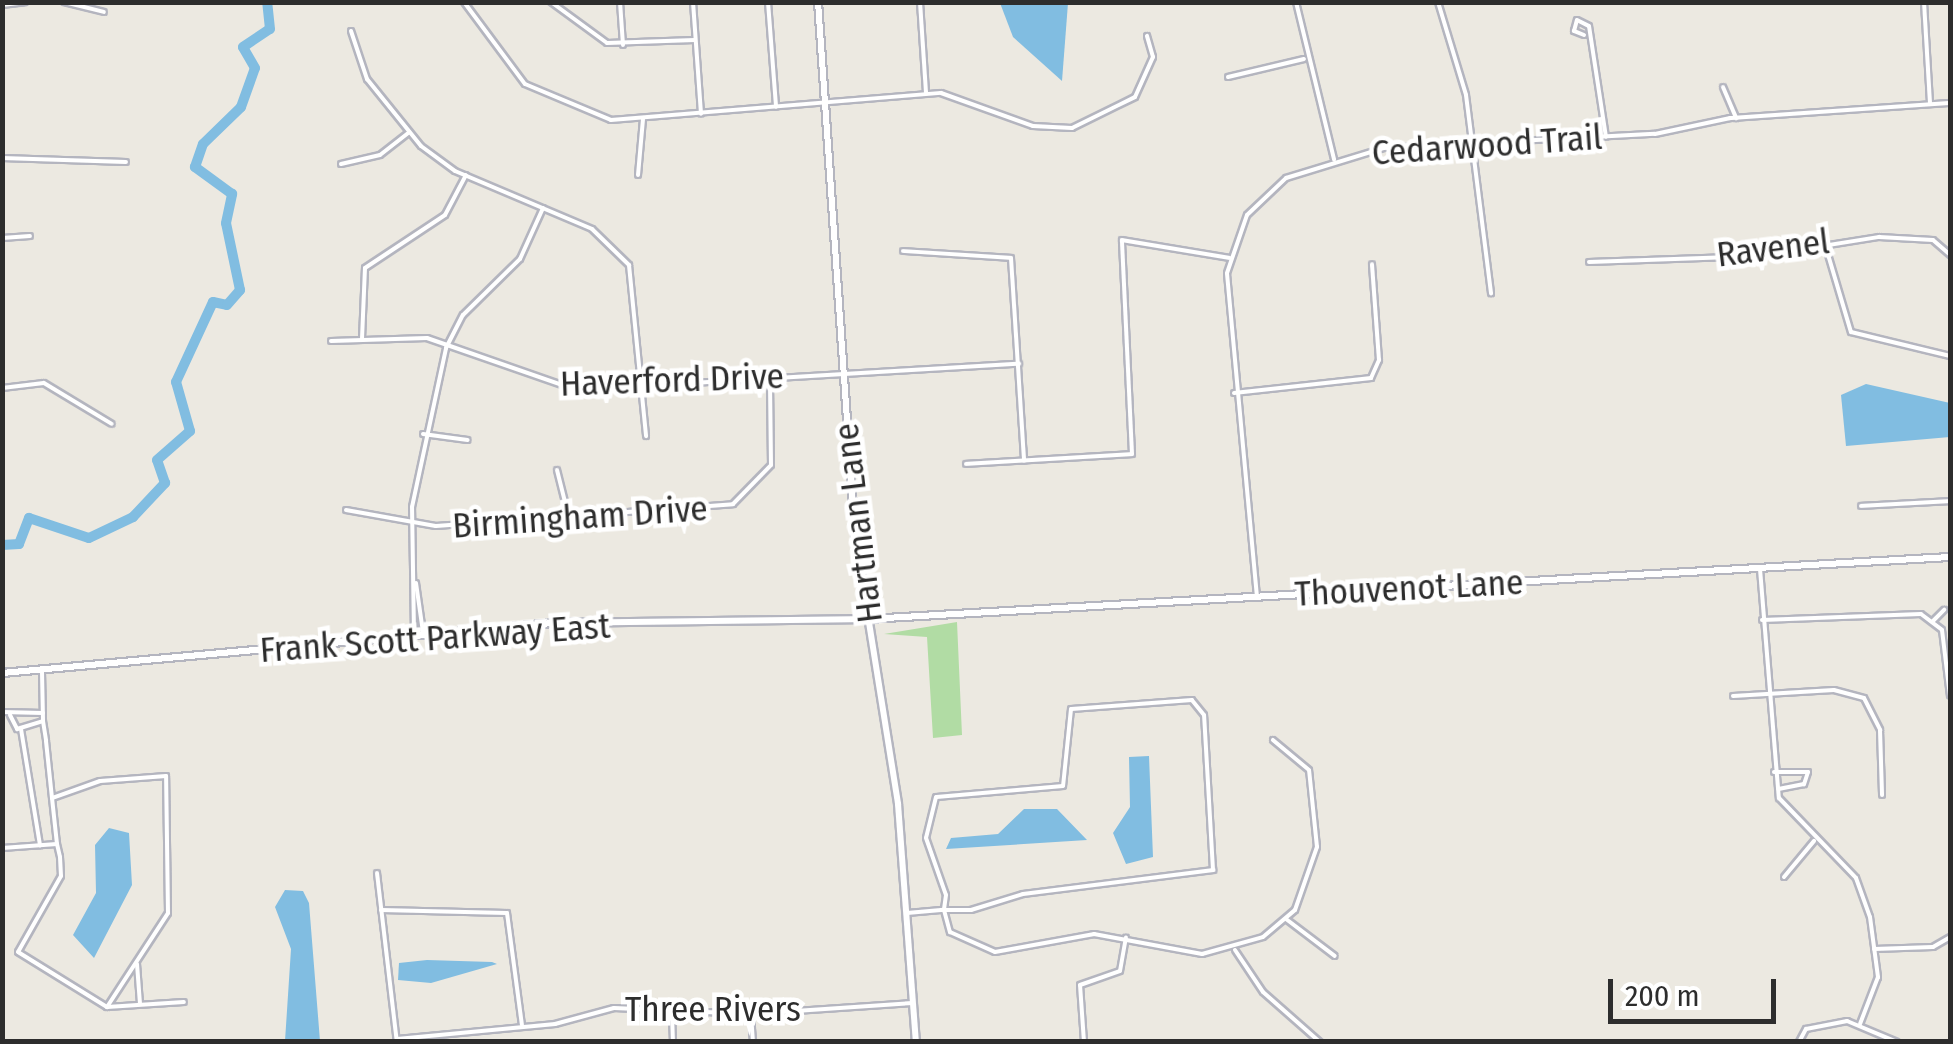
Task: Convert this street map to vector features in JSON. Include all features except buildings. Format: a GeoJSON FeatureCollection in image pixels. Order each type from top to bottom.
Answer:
{"type":"FeatureCollection","features":[{"type":"Feature","properties":{"kind":"main road","name":"Hartman Lane"},"geometry":{"type":"LineString","coordinates":[[818,2],[842,375],[868,619],[907,913],[916,1042]]}},
{"type":"Feature","properties":{"kind":"main road","name":"Thouvenot Lane"},"geometry":{"type":"LineString","coordinates":[[868,619],[1950,557]]}},
{"type":"Feature","properties":{"kind":"main road","name":"Frank Scott Parkway East"},"geometry":{"type":"LineString","coordinates":[[2,673],[418,632],[868,619]]}},
{"type":"Feature","properties":{"kind":"street"},"geometry":{"type":"LineString","coordinates":[[2,5],[25,2]]}},
{"type":"Feature","properties":{"kind":"street"},"geometry":{"type":"LineString","coordinates":[[64,2],[104,12]]}},
{"type":"Feature","properties":{"kind":"street"},"geometry":{"type":"LineString","coordinates":[[464,2],[494,54],[536,92],[586,115],[643,119],[926,93],[1033,126],[1088,125],[1142,88],[1154,57],[1147,36]]}},
{"type":"Feature","properties":{"kind":"street"},"geometry":{"type":"LineString","coordinates":[[551,2],[593,38],[623,44],[695,40]]}},
{"type":"Feature","properties":{"kind":"street"},"geometry":{"type":"LineString","coordinates":[[620,2],[623,44]]}},
{"type":"Feature","properties":{"kind":"street"},"geometry":{"type":"LineString","coordinates":[[693,2],[701,114]]}},
{"type":"Feature","properties":{"kind":"street"},"geometry":{"type":"LineString","coordinates":[[768,2],[776,108]]}},
{"type":"Feature","properties":{"kind":"street"},"geometry":{"type":"LineString","coordinates":[[920,2],[926,93]]}},
{"type":"Feature","properties":{"kind":"street"},"geometry":{"type":"LineString","coordinates":[[1296,2],[1304,59],[1334,158]]}},
{"type":"Feature","properties":{"kind":"street"},"geometry":{"type":"LineString","coordinates":[[1438,2],[1466,95],[1468,143],[1490,293]]}},
{"type":"Feature","properties":{"kind":"street"},"geometry":{"type":"LineString","coordinates":[[1924,2],[1930,104]]}},
{"type":"Feature","properties":{"kind":"street"},"geometry":{"type":"LineString","coordinates":[[351,31],[356,58],[409,132],[466,175],[604,236],[629,265],[646,436]]}},
{"type":"Feature","properties":{"kind":"street"},"geometry":{"type":"LineString","coordinates":[[1584,34],[1606,137]]}},
{"type":"Feature","properties":{"kind":"street"},"geometry":{"type":"LineString","coordinates":[[1228,76],[1304,59]]}},
{"type":"Feature","properties":{"kind":"street"},"geometry":{"type":"LineString","coordinates":[[1723,88],[1736,118]]}},
{"type":"Feature","properties":{"kind":"street","name":"Cedarwood Trail"},"geometry":{"type":"LineString","coordinates":[[1229,258],[1264,196],[1334,158],[1468,143],[1606,137],[1736,118],[1950,103]]}},
{"type":"Feature","properties":{"kind":"street"},"geometry":{"type":"LineString","coordinates":[[638,175],[643,119]]}},
{"type":"Feature","properties":{"kind":"street"},"geometry":{"type":"LineString","coordinates":[[341,164],[380,155],[409,132]]}},
{"type":"Feature","properties":{"kind":"street"},"geometry":{"type":"LineString","coordinates":[[2,158],[126,162]]}},
{"type":"Feature","properties":{"kind":"street"},"geometry":{"type":"LineString","coordinates":[[362,339],[365,268],[444,215],[466,175]]}},
{"type":"Feature","properties":{"kind":"street"},"geometry":{"type":"LineString","coordinates":[[418,632],[414,526],[424,434],[448,342],[462,315],[520,260],[543,208]]}},
{"type":"Feature","properties":{"kind":"street"},"geometry":{"type":"LineString","coordinates":[[2,238],[30,236]]}},
{"type":"Feature","properties":{"kind":"street","name":"Ravenel"},"geometry":{"type":"LineString","coordinates":[[1590,262],[1760,256],[1824,241],[1925,239],[1950,255]]}},
{"type":"Feature","properties":{"kind":"street"},"geometry":{"type":"LineString","coordinates":[[966,464],[1132,454],[1122,240],[1229,258],[1234,393],[1256,596]]}},
{"type":"Feature","properties":{"kind":"street"},"geometry":{"type":"LineString","coordinates":[[1824,241],[1851,332],[1950,356]]}},
{"type":"Feature","properties":{"kind":"street"},"geometry":{"type":"LineString","coordinates":[[903,251],[1011,258],[1024,461]]}},
{"type":"Feature","properties":{"kind":"street"},"geometry":{"type":"LineString","coordinates":[[1234,393],[1371,378],[1379,360],[1372,264]]}},
{"type":"Feature","properties":{"kind":"street","name":"Haverford Drive"},"geometry":{"type":"LineString","coordinates":[[331,341],[448,342],[553,387],[642,387],[1019,364]]}},
{"type":"Feature","properties":{"kind":"street","name":"Birmingham Drive"},"geometry":{"type":"LineString","coordinates":[[346,510],[414,526],[568,518],[743,500],[774,452],[770,378]]}},
{"type":"Feature","properties":{"kind":"street"},"geometry":{"type":"LineString","coordinates":[[2,388],[44,383],[112,424]]}},
{"type":"Feature","properties":{"kind":"street"},"geometry":{"type":"LineString","coordinates":[[424,434],[468,440]]}},
{"type":"Feature","properties":{"kind":"street"},"geometry":{"type":"LineString","coordinates":[[557,470],[568,518]]}},
{"type":"Feature","properties":{"kind":"street"},"geometry":{"type":"LineString","coordinates":[[1861,506],[1950,501]]}},
{"type":"Feature","properties":{"kind":"street"},"geometry":{"type":"LineString","coordinates":[[1760,569],[1777,789],[1814,841],[1856,878],[1878,977],[1860,1024]]}},
{"type":"Feature","properties":{"kind":"street"},"geometry":{"type":"LineString","coordinates":[[1934,621],[1944,610]]}},
{"type":"Feature","properties":{"kind":"street"},"geometry":{"type":"LineString","coordinates":[[1762,620],[1908,612],[1934,621]]}},
{"type":"Feature","properties":{"kind":"street"},"geometry":{"type":"LineString","coordinates":[[1934,621],[1950,696]]}},
{"type":"Feature","properties":{"kind":"street"},"geometry":{"type":"LineString","coordinates":[[42,672],[57,844],[57,892],[18,952],[106,1006],[184,1002]]}},
{"type":"Feature","properties":{"kind":"street"},"geometry":{"type":"LineString","coordinates":[[1734,696],[1834,690],[1864,698],[1880,730],[1882,795]]}},
{"type":"Feature","properties":{"kind":"street"},"geometry":{"type":"LineString","coordinates":[[907,913],[944,910],[1213,870],[1200,704],[1075,707],[1066,719],[1064,786],[936,796],[926,838],[944,910],[950,932],[977,951],[1126,938],[1202,954],[1236,950],[1286,919],[1310,882],[1318,847],[1309,770],[1273,740]]}},
{"type":"Feature","properties":{"kind":"street"},"geometry":{"type":"LineString","coordinates":[[2,712],[43,713]]}},
{"type":"Feature","properties":{"kind":"street"},"geometry":{"type":"LineString","coordinates":[[10,715],[9,725],[21,728],[44,721]]}},
{"type":"Feature","properties":{"kind":"street"},"geometry":{"type":"LineString","coordinates":[[21,728],[40,845]]}},
{"type":"Feature","properties":{"kind":"street"},"geometry":{"type":"LineString","coordinates":[[1774,772],[1808,772],[1804,784],[1777,789]]}},
{"type":"Feature","properties":{"kind":"street"},"geometry":{"type":"LineString","coordinates":[[52,798],[100,781],[166,776],[168,913],[106,1006]]}},
{"type":"Feature","properties":{"kind":"street"},"geometry":{"type":"LineString","coordinates":[[1784,878],[1814,841]]}},
{"type":"Feature","properties":{"kind":"street"},"geometry":{"type":"LineString","coordinates":[[2,848],[57,844]]}},
{"type":"Feature","properties":{"kind":"street"},"geometry":{"type":"LineString","coordinates":[[377,873],[397,1040]]}},
{"type":"Feature","properties":{"kind":"street"},"geometry":{"type":"LineString","coordinates":[[380,910],[508,913],[522,1026]]}},
{"type":"Feature","properties":{"kind":"street"},"geometry":{"type":"LineString","coordinates":[[1286,919],[1336,956]]}},
{"type":"Feature","properties":{"kind":"street"},"geometry":{"type":"LineString","coordinates":[[1874,949],[1933,947],[1950,937]]}},
{"type":"Feature","properties":{"kind":"street"},"geometry":{"type":"LineString","coordinates":[[1084,1042],[1082,981],[1120,972],[1126,938]]}},
{"type":"Feature","properties":{"kind":"street"},"geometry":{"type":"LineString","coordinates":[[1236,950],[1263,992],[1320,1042]]}},
{"type":"Feature","properties":{"kind":"street"},"geometry":{"type":"LineString","coordinates":[[136,963],[140,1004]]}},
{"type":"Feature","properties":{"kind":"street","name":"Three Rivers"},"geometry":{"type":"LineString","coordinates":[[397,1040],[522,1026],[614,1008],[672,1014],[751,1014],[913,1003]]}},
{"type":"Feature","properties":{"kind":"street"},"geometry":{"type":"LineString","coordinates":[[672,1014],[672,1042]]}},
{"type":"Feature","properties":{"kind":"street"},"geometry":{"type":"LineString","coordinates":[[751,1014],[753,1042]]}},
{"type":"Feature","properties":{"kind":"street"},"geometry":{"type":"LineString","coordinates":[[1799,1042],[1826,1022],[1860,1024],[1896,1042]]}},
{"type":"Feature","properties":{"kind":"green space"},"geometry":{"type":"Polygon","coordinates":[[[957,622],[962,735],[933,738],[927,637],[884,634],[957,622]]]}},
{"type":"Feature","properties":{"kind":"water"},"geometry":{"type":"Polygon","coordinates":[[[1000,3],[1068,3],[1062,81],[1013,37],[1000,3]]]}},
{"type":"Feature","properties":{"kind":"water"},"geometry":{"type":"Polygon","coordinates":[[[1866,384],[1950,403],[1950,437],[1846,446],[1841,395],[1866,384]]]}},
{"type":"Feature","properties":{"kind":"water"},"geometry":{"type":"Polygon","coordinates":[[[1149,756],[1153,857],[1126,864],[1113,833],[1130,807],[1129,757],[1149,756]]]}},
{"type":"Feature","properties":{"kind":"water"},"geometry":{"type":"Polygon","coordinates":[[[1024,809],[1057,809],[1087,840],[946,849],[951,838],[998,834],[1024,809]]]}},
{"type":"Feature","properties":{"kind":"water"},"geometry":{"type":"Polygon","coordinates":[[[109,828],[129,833],[132,885],[94,958],[73,935],[96,893],[95,845],[109,828]]]}},
{"type":"Feature","properties":{"kind":"water"},"geometry":{"type":"Polygon","coordinates":[[[285,890],[303,891],[309,903],[320,1041],[285,1041],[291,949],[275,907],[285,890]]]}},
{"type":"Feature","properties":{"kind":"water"},"geometry":{"type":"Polygon","coordinates":[[[427,960],[497,964],[431,983],[398,980],[399,963],[427,960]]]}},
{"type":"Feature","properties":{"kind":"waterway"},"geometry":{"type":"LineString","coordinates":[[2,545],[19,544],[29,518],[89,538],[133,517],[165,483],[157,460],[190,431],[176,382],[213,302],[227,305],[240,290],[226,223],[232,194],[195,167],[203,144],[241,107],[255,68],[243,47],[270,29],[267,2]]}}]}
